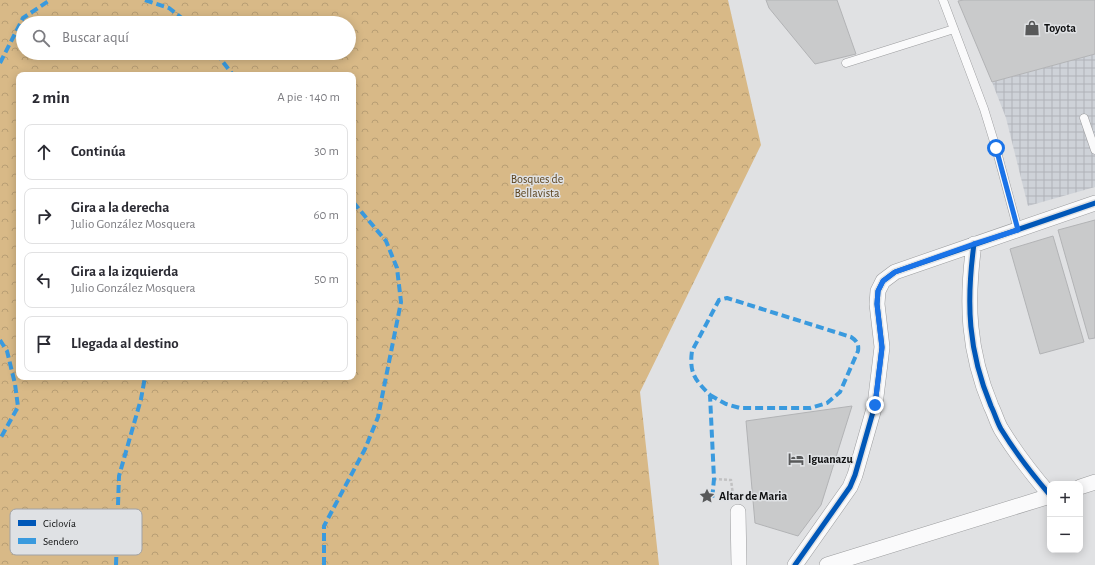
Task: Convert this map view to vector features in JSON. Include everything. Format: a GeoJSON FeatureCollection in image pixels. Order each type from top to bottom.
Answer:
{"type":"FeatureCollection","features":[{"type":"Feature","properties":{"kind":"street"},"geometry":{"type":"LineString","coordinates":[[795,565],[850,487],[855,475],[875,405],[882,348],[877,304],[878,291],[883,281],[895,272],[1095,204]]}},
{"type":"Feature","properties":{"kind":"street"},"geometry":{"type":"LineString","coordinates":[[974,244],[970,272],[969,309],[971,338],[978,371],[1001,428],[1047,492]]}},
{"type":"Feature","properties":{"kind":"street"},"geometry":{"type":"LineString","coordinates":[[1083,486],[1095,482]]}},
{"type":"Feature","properties":{"kind":"street"},"geometry":{"type":"LineString","coordinates":[[827,565],[1047,497]]}},
{"type":"Feature","properties":{"kind":"street"},"geometry":{"type":"LineString","coordinates":[[738,512],[739,565]]}},
{"type":"Feature","properties":{"kind":"lane"},"geometry":{"type":"LineString","coordinates":[[943,0],[988,122],[1018,230]]}},
{"type":"Feature","properties":{"kind":"lane"},"geometry":{"type":"LineString","coordinates":[[846,63],[954,29]]}},
{"type":"Feature","properties":{"kind":"lane"},"geometry":{"type":"LineString","coordinates":[[1084,118],[1095,150]]}},
{"type":"Feature","properties":{"kind":"path"},"geometry":{"type":"LineString","coordinates":[[714,479],[731,480],[733,495],[741,495],[738,512]]}},
{"type":"Feature","properties":{"kind":"shaded area"},"geometry":{"type":"Polygon","coordinates":[[[1095,54],[1095,187],[1028,206],[1006,118],[992,82],[1095,54]]]}},
{"type":"Feature","properties":{"kind":"green space","name":"Bosques de Bellavista"},"geometry":{"type":"Polygon","coordinates":[[[0,0],[728,0],[761,145],[640,392],[659,565],[0,565],[0,0]]]}},
{"type":"Feature","properties":{"kind":"building"},"geometry":{"type":"Polygon","coordinates":[[[766,0],[837,0],[856,54],[815,64],[769,8],[766,0]]]}},
{"type":"Feature","properties":{"kind":"building","name":"Toyota"},"geometry":{"type":"Polygon","coordinates":[[[1095,0],[1095,54],[992,82],[958,1],[1095,0]]]}},
{"type":"Feature","properties":{"kind":"building"},"geometry":{"type":"Polygon","coordinates":[[[1095,220],[1095,338],[1089,339],[1058,230],[1095,220]]]}},
{"type":"Feature","properties":{"kind":"building"},"geometry":{"type":"Polygon","coordinates":[[[1053,236],[1084,342],[1040,354],[1010,249],[1053,236]]]}},
{"type":"Feature","properties":{"kind":"building"},"geometry":{"type":"Polygon","coordinates":[[[852,406],[821,505],[798,536],[755,523],[746,421],[852,406]]]}},
{"type":"Feature","properties":{"kind":"marked path"},"geometry":{"type":"LineString","coordinates":[[26,16],[50,0]]}},
{"type":"Feature","properties":{"kind":"marked path"},"geometry":{"type":"LineString","coordinates":[[145,0],[169,8],[179,16]]}},
{"type":"Feature","properties":{"kind":"marked path"},"geometry":{"type":"LineString","coordinates":[[0,63],[16,32]]}},
{"type":"Feature","properties":{"kind":"marked path"},"geometry":{"type":"LineString","coordinates":[[221,60],[231,72]]}},
{"type":"Feature","properties":{"kind":"marked path"},"geometry":{"type":"LineString","coordinates":[[324,565],[324,526],[365,449],[378,417],[401,302],[397,268],[386,241],[356,206]]}},
{"type":"Feature","properties":{"kind":"marked path"},"geometry":{"type":"LineString","coordinates":[[710,395],[726,404],[740,408],[810,408],[827,403],[840,392],[858,351],[858,345],[851,337],[727,298],[719,300],[692,351],[691,359],[694,376],[700,385],[710,395],[714,479],[712,500]]}},
{"type":"Feature","properties":{"kind":"marked path"},"geometry":{"type":"LineString","coordinates":[[0,340],[7,351],[15,384],[18,407],[0,439]]}},
{"type":"Feature","properties":{"kind":"marked path"},"geometry":{"type":"LineString","coordinates":[[118,509],[119,476],[141,399],[144,380]]}},
{"type":"Feature","properties":{"kind":"marked path"},"geometry":{"type":"LineString","coordinates":[[116,555],[116,565]]}},
{"type":"Feature","properties":{"kind":"cycle path"},"geometry":{"type":"LineString","coordinates":[[795,565],[850,487],[855,475],[875,405],[882,347],[877,304],[878,291],[883,281],[895,272],[1095,203]]}},
{"type":"Feature","properties":{"kind":"cycle path"},"geometry":{"type":"LineString","coordinates":[[974,244],[970,286],[971,326],[973,346],[983,386],[1001,429],[1024,463],[1047,491]]}},
{"type":"Feature","properties":{"kind":"place","name":"Toyota"},"geometry":{"type":"Point","coordinates":[1032,28]}},
{"type":"Feature","properties":{"kind":"place","name":"Iguanazu"},"geometry":{"type":"Point","coordinates":[796,459]}},
{"type":"Feature","properties":{"kind":"place","name":"Altar de Maria"},"geometry":{"type":"Point","coordinates":[707,496]}},
{"type":"Feature","properties":{"kind":"route"},"geometry":{"type":"LineString","coordinates":[[875,405],[882,348],[877,304],[878,291],[883,281],[895,272],[1018,230],[996,148]]}}]}
